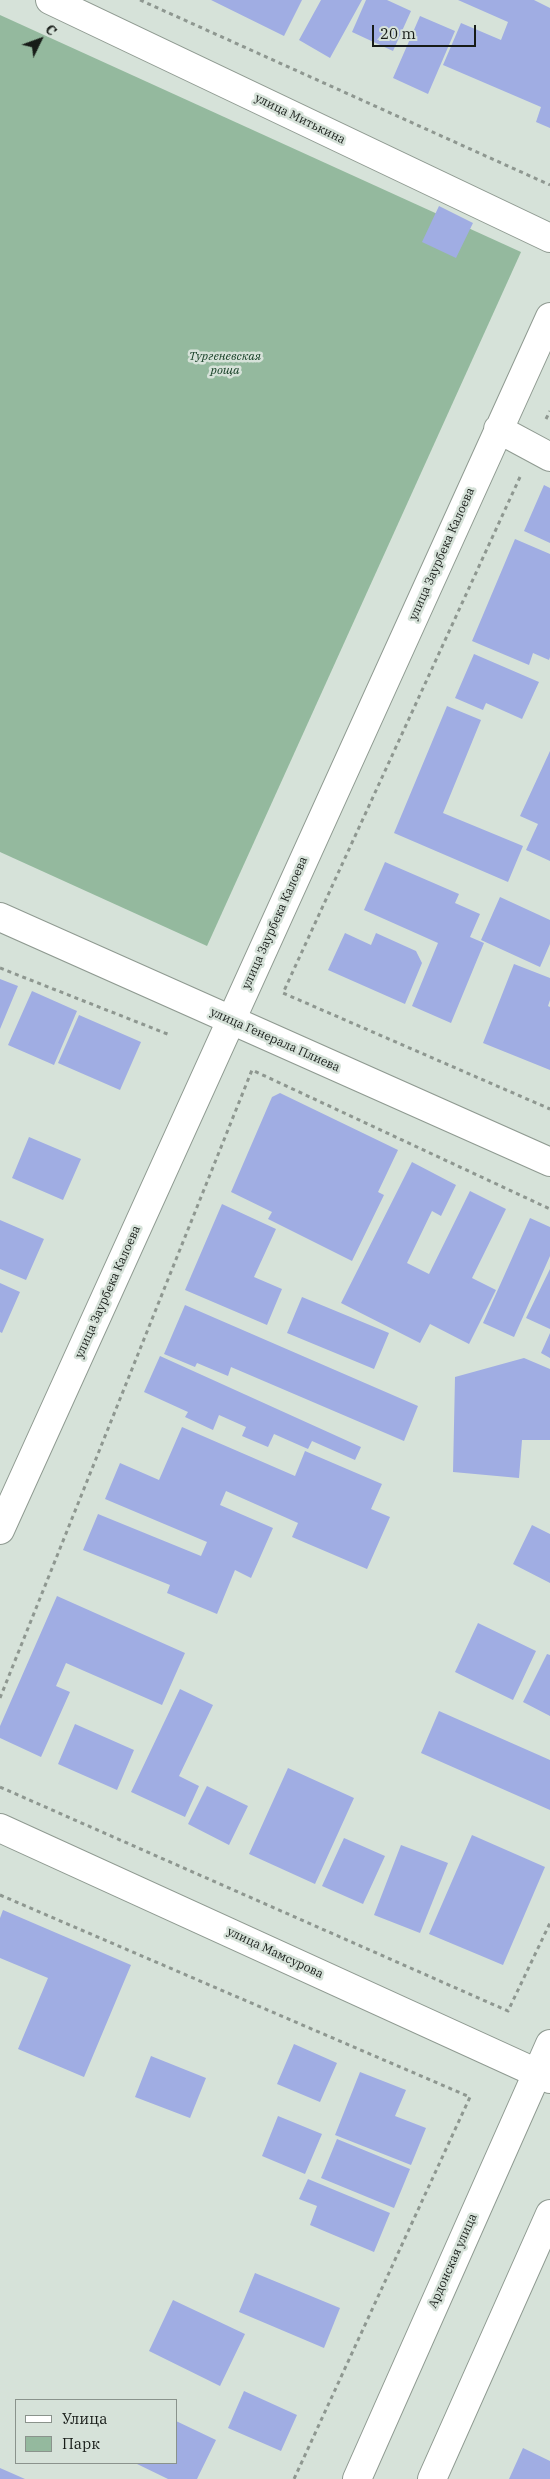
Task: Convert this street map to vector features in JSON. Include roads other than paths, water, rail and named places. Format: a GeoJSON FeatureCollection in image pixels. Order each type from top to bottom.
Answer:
{"type":"FeatureCollection","features":[{"type":"Feature","properties":{"kind":"street","name":"улица Митькина"},"geometry":{"type":"LineString","coordinates":[[50,0],[550,238]]}},
{"type":"Feature","properties":{"kind":"street","name":"улица Заурбека Калоева"},"geometry":{"type":"LineString","coordinates":[[0,1530],[550,317]]}},
{"type":"Feature","properties":{"kind":"street"},"geometry":{"type":"LineString","coordinates":[[498,429],[550,457]]}},
{"type":"Feature","properties":{"kind":"street","name":"улица Генерала Плиева"},"geometry":{"type":"LineString","coordinates":[[0,917],[550,1162]]}},
{"type":"Feature","properties":{"kind":"street","name":"улица Мамсурова"},"geometry":{"type":"LineString","coordinates":[[0,1828],[543,2075]]}},
{"type":"Feature","properties":{"kind":"street","name":"Ардонская улица"},"geometry":{"type":"LineString","coordinates":[[357,2479],[543,2075],[550,2044]]}},
{"type":"Feature","properties":{"kind":"street"},"geometry":{"type":"LineString","coordinates":[[432,2479],[550,2214]]}},
{"type":"Feature","properties":{"kind":"park label","name":"Тургеневская роща"},"geometry":{"type":"Point","coordinates":[225,364]}}]}
